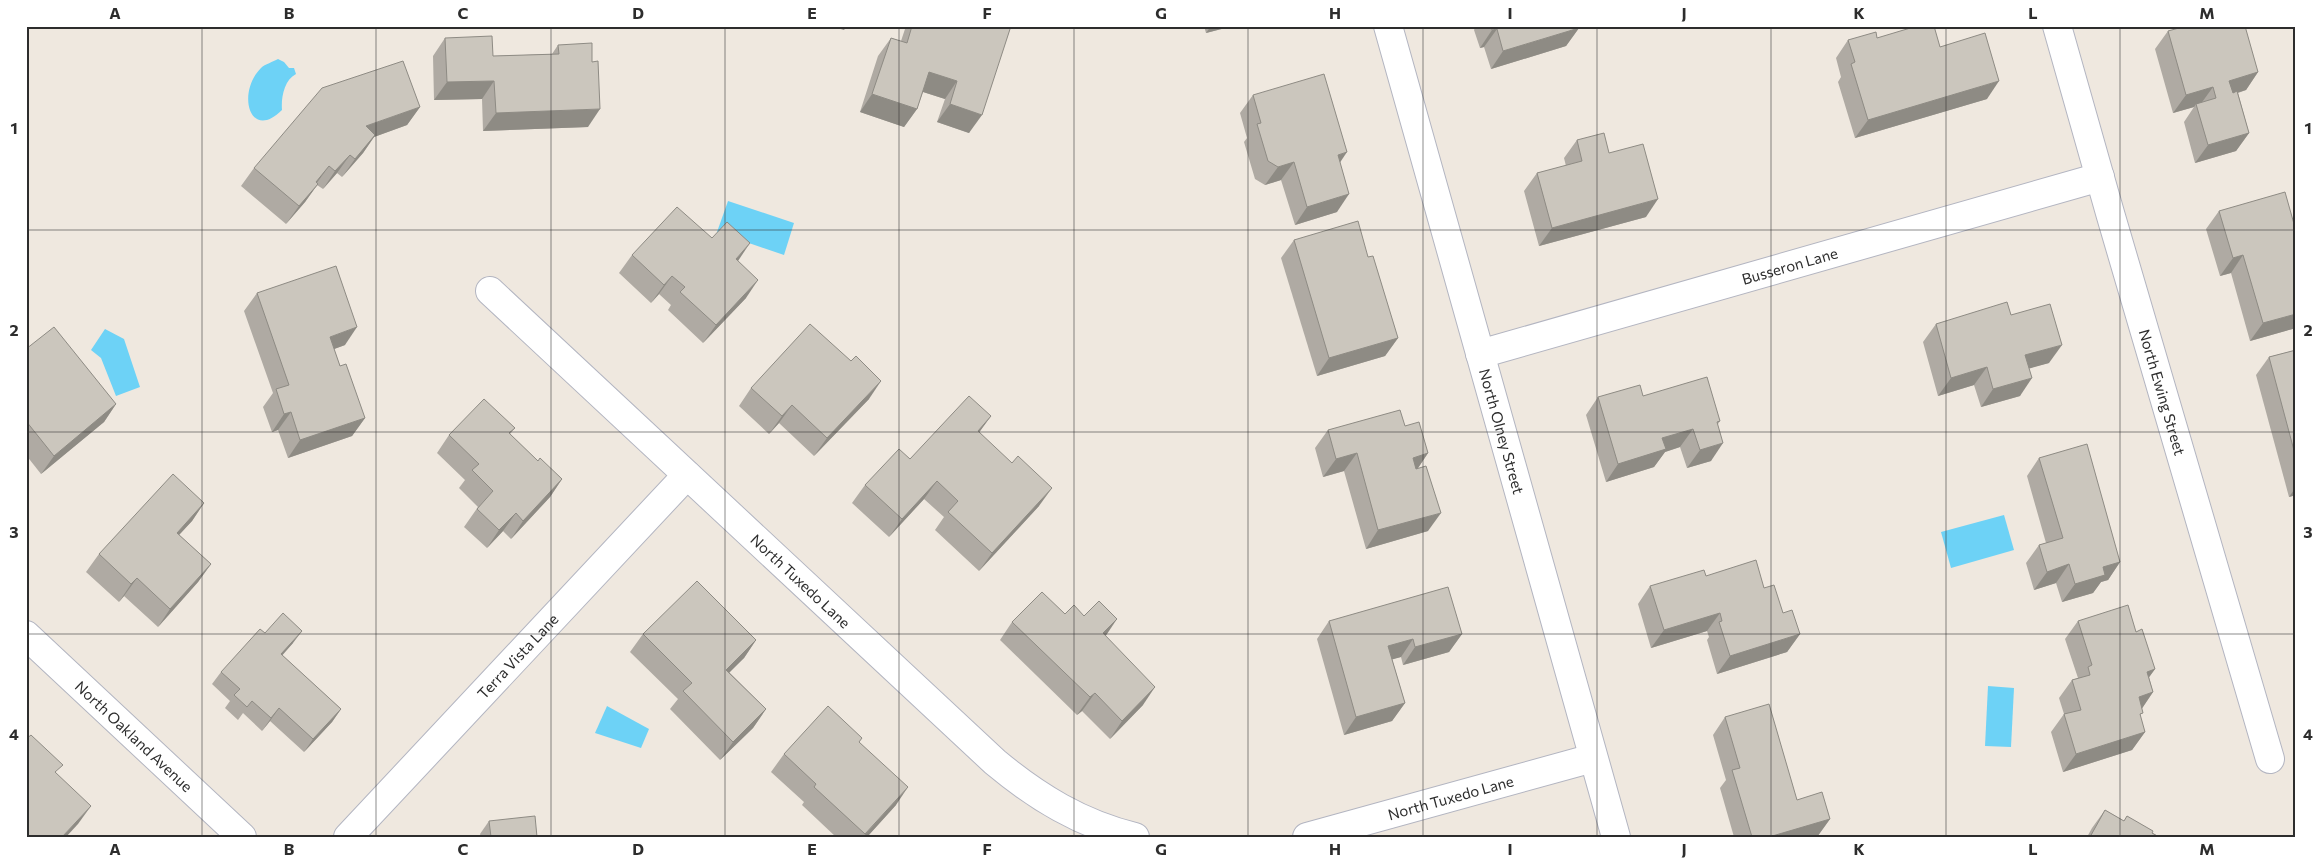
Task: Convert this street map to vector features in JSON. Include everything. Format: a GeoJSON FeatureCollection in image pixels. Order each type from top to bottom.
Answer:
{"type":"FeatureCollection","features":[{"type":"Feature","properties":{"kind":"street","name":"North Olney Street"},"geometry":{"type":"LineString","coordinates":[[1388,26],[1616,837]]}},
{"type":"Feature","properties":{"kind":"street","name":"North Ewing Street"},"geometry":{"type":"LineString","coordinates":[[2057,26],[2270,758]]}},
{"type":"Feature","properties":{"kind":"street","name":"Busseron Lane"},"geometry":{"type":"LineString","coordinates":[[1480,354],[2100,177]]}},
{"type":"Feature","properties":{"kind":"street","name":"North Tuxedo Lane"},"geometry":{"type":"LineString","coordinates":[[490,290],[1008,773],[1054,805],[1105,830],[1135,837]]}},
{"type":"Feature","properties":{"kind":"street","name":"Terra Vista Lane"},"geometry":{"type":"LineString","coordinates":[[348,837],[687,475]]}},
{"type":"Feature","properties":{"kind":"street","name":"North Oakland Avenue"},"geometry":{"type":"LineString","coordinates":[[26,635],[242,837]]}},
{"type":"Feature","properties":{"kind":"street","name":"North Tuxedo Lane"},"geometry":{"type":"LineString","coordinates":[[1307,837],[1593,758]]}},
{"type":"Feature","properties":{"kind":"water"},"geometry":{"type":"Polygon","coordinates":[[[278,59],[289,68],[294,68],[296,74],[289,80],[284,90],[282,110],[271,118],[262,120],[255,117],[250,110],[248,101],[249,90],[253,78],[261,68],[278,59]]]}},
{"type":"Feature","properties":{"kind":"water"},"geometry":{"type":"Polygon","coordinates":[[[728,201],[794,223],[784,255],[717,232],[728,201]]]}},
{"type":"Feature","properties":{"kind":"water"},"geometry":{"type":"Polygon","coordinates":[[[105,329],[124,339],[140,387],[116,396],[101,358],[91,350],[105,329]]]}},
{"type":"Feature","properties":{"kind":"water"},"geometry":{"type":"Polygon","coordinates":[[[2004,515],[2014,550],[1951,568],[1941,532],[2004,515]]]}},
{"type":"Feature","properties":{"kind":"water"},"geometry":{"type":"Polygon","coordinates":[[[1988,686],[2014,688],[2011,747],[1985,746],[1988,686]]]}},
{"type":"Feature","properties":{"kind":"water"},"geometry":{"type":"Polygon","coordinates":[[[607,706],[649,729],[641,748],[595,733],[607,706]]]}},
{"type":"Feature","properties":{"kind":"building"},"geometry":{"type":"Polygon","coordinates":[[[912,26],[1011,26],[982,115],[950,104],[957,81],[929,72],[917,109],[872,94],[891,38],[907,43],[912,26]]]}},
{"type":"Feature","properties":{"kind":"building"},"geometry":{"type":"Polygon","coordinates":[[[1491,26],[1578,26],[1579,28],[1503,51],[1497,29],[1492,30],[1491,26]]]}},
{"type":"Feature","properties":{"kind":"building"},"geometry":{"type":"Polygon","coordinates":[[[1917,26],[1934,26],[1940,47],[1985,33],[1999,81],[1868,120],[1851,64],[1855,62],[1848,40],[1876,32],[1877,38],[1917,26]]]}},
{"type":"Feature","properties":{"kind":"building"},"geometry":{"type":"Polygon","coordinates":[[[2186,26],[2245,26],[2258,72],[2229,81],[2233,93],[2237,91],[2249,133],[2208,145],[2196,104],[2216,98],[2213,87],[2186,95],[2168,31],[2186,26]]]}},
{"type":"Feature","properties":{"kind":"building"},"geometry":{"type":"Polygon","coordinates":[[[492,36],[493,56],[559,54],[558,45],[592,43],[592,62],[598,61],[600,109],[496,113],[494,81],[447,82],[445,38],[492,36]]]}},
{"type":"Feature","properties":{"kind":"building"},"geometry":{"type":"Polygon","coordinates":[[[403,61],[420,107],[366,126],[375,135],[355,159],[350,155],[335,171],[329,166],[316,182],[318,184],[299,206],[254,168],[322,88],[403,61]]]}},
{"type":"Feature","properties":{"kind":"building"},"geometry":{"type":"Polygon","coordinates":[[[1324,74],[1347,152],[1338,155],[1349,194],[1307,207],[1294,162],[1278,167],[1268,161],[1257,124],[1261,123],[1253,95],[1324,74]]]}},
{"type":"Feature","properties":{"kind":"building"},"geometry":{"type":"Polygon","coordinates":[[[1604,133],[1609,153],[1643,144],[1658,199],[1552,228],[1537,173],[1582,161],[1577,140],[1604,133]]]}},
{"type":"Feature","properties":{"kind":"building"},"geometry":{"type":"Polygon","coordinates":[[[2285,192],[2296,231],[2296,314],[2263,323],[2243,255],[2233,258],[2219,211],[2285,192]]]}},
{"type":"Feature","properties":{"kind":"building"},"geometry":{"type":"Polygon","coordinates":[[[677,207],[712,238],[727,222],[750,243],[736,259],[758,280],[716,325],[680,292],[685,287],[672,276],[664,285],[632,255],[677,207]]]}},
{"type":"Feature","properties":{"kind":"building"},"geometry":{"type":"Polygon","coordinates":[[[1358,221],[1368,257],[1373,256],[1398,338],[1329,358],[1294,240],[1358,221]]]}},
{"type":"Feature","properties":{"kind":"building"},"geometry":{"type":"Polygon","coordinates":[[[336,266],[357,327],[330,337],[340,366],[346,364],[365,418],[300,440],[291,412],[284,414],[276,389],[289,385],[257,293],[336,266]]]}},
{"type":"Feature","properties":{"kind":"building"},"geometry":{"type":"Polygon","coordinates":[[[2007,302],[2011,315],[2050,304],[2062,345],[2025,355],[2032,378],[1993,389],[1987,367],[1951,378],[1936,324],[2007,302]]]}},
{"type":"Feature","properties":{"kind":"building"},"geometry":{"type":"Polygon","coordinates":[[[810,324],[851,361],[856,356],[881,381],[827,438],[792,405],[782,416],[751,388],[810,324]]]}},
{"type":"Feature","properties":{"kind":"building"},"geometry":{"type":"Polygon","coordinates":[[[54,327],[116,404],[54,456],[26,421],[26,349],[54,327]]]}},
{"type":"Feature","properties":{"kind":"building"},"geometry":{"type":"Polygon","coordinates":[[[2296,350],[2296,458],[2269,357],[2296,350]]]}},
{"type":"Feature","properties":{"kind":"building"},"geometry":{"type":"Polygon","coordinates":[[[1707,377],[1720,421],[1717,422],[1723,443],[1700,450],[1693,429],[1662,438],[1666,449],[1618,464],[1598,397],[1640,385],[1643,396],[1707,377]]]}},
{"type":"Feature","properties":{"kind":"building"},"geometry":{"type":"Polygon","coordinates":[[[969,396],[991,416],[978,431],[1012,463],[1018,456],[1052,488],[992,553],[948,512],[958,501],[937,481],[902,519],[865,485],[899,449],[910,459],[969,396]]]}},
{"type":"Feature","properties":{"kind":"building"},"geometry":{"type":"Polygon","coordinates":[[[484,399],[515,428],[509,433],[538,461],[540,458],[562,479],[523,521],[516,513],[499,530],[477,509],[493,491],[472,470],[479,464],[449,435],[484,399]]]}},
{"type":"Feature","properties":{"kind":"building"},"geometry":{"type":"Polygon","coordinates":[[[1400,410],[1405,426],[1419,422],[1428,453],[1413,458],[1416,469],[1426,466],[1441,513],[1378,530],[1357,453],[1336,459],[1328,430],[1400,410]]]}},
{"type":"Feature","properties":{"kind":"building"},"geometry":{"type":"Polygon","coordinates":[[[2087,444],[2120,562],[2103,567],[2105,575],[2075,584],[2069,564],[2047,572],[2039,545],[2063,538],[2039,458],[2087,444]]]}},
{"type":"Feature","properties":{"kind":"building"},"geometry":{"type":"Polygon","coordinates":[[[173,474],[204,503],[177,533],[211,564],[170,609],[137,578],[131,584],[99,554],[173,474]]]}},
{"type":"Feature","properties":{"kind":"building"},"geometry":{"type":"Polygon","coordinates":[[[1756,560],[1764,588],[1774,585],[1783,613],[1792,610],[1800,634],[1730,656],[1719,622],[1722,621],[1720,613],[1664,630],[1650,586],[1704,570],[1706,576],[1756,560]]]}},
{"type":"Feature","properties":{"kind":"building"},"geometry":{"type":"Polygon","coordinates":[[[697,581],[756,640],[726,670],[766,709],[733,742],[683,691],[692,683],[643,634],[697,581]]]}},
{"type":"Feature","properties":{"kind":"building"},"geometry":{"type":"Polygon","coordinates":[[[1448,587],[1462,634],[1415,647],[1413,639],[1388,646],[1405,703],[1356,717],[1329,621],[1448,587]]]}},
{"type":"Feature","properties":{"kind":"building"},"geometry":{"type":"Polygon","coordinates":[[[1042,592],[1065,614],[1074,605],[1084,616],[1099,601],[1117,619],[1103,633],[1155,687],[1122,721],[1095,693],[1090,697],[1012,622],[1042,592]]]}},
{"type":"Feature","properties":{"kind":"building"},"geometry":{"type":"Polygon","coordinates":[[[2128,605],[2136,632],[2142,629],[2155,669],[2147,672],[2153,692],[2139,697],[2143,713],[2140,714],[2145,732],[2076,754],[2064,714],[2081,710],[2072,680],[2090,675],[2088,667],[2092,665],[2078,621],[2128,605]]]}},
{"type":"Feature","properties":{"kind":"building"},"geometry":{"type":"Polygon","coordinates":[[[283,613],[302,631],[281,654],[341,709],[313,739],[279,708],[271,718],[252,701],[247,707],[234,695],[240,689],[221,672],[260,629],[265,633],[283,613]]]}},
{"type":"Feature","properties":{"kind":"building"},"geometry":{"type":"Polygon","coordinates":[[[1769,704],[1797,800],[1822,792],[1830,819],[1769,837],[1752,837],[1732,770],[1740,768],[1725,717],[1769,704]]]}},
{"type":"Feature","properties":{"kind":"building"},"geometry":{"type":"Polygon","coordinates":[[[828,706],[862,738],[859,742],[908,787],[865,834],[814,787],[816,784],[784,754],[828,706]]]}},
{"type":"Feature","properties":{"kind":"building"},"geometry":{"type":"Polygon","coordinates":[[[31,735],[63,765],[55,772],[91,806],[62,837],[26,837],[26,739],[31,735]]]}},
{"type":"Feature","properties":{"kind":"building"},"geometry":{"type":"Polygon","coordinates":[[[2105,810],[2124,821],[2127,816],[2153,831],[2152,833],[2159,837],[2090,837],[2105,810]]]}},
{"type":"Feature","properties":{"kind":"building"},"geometry":{"type":"Polygon","coordinates":[[[535,816],[537,837],[491,837],[489,821],[535,816]]]}}]}
